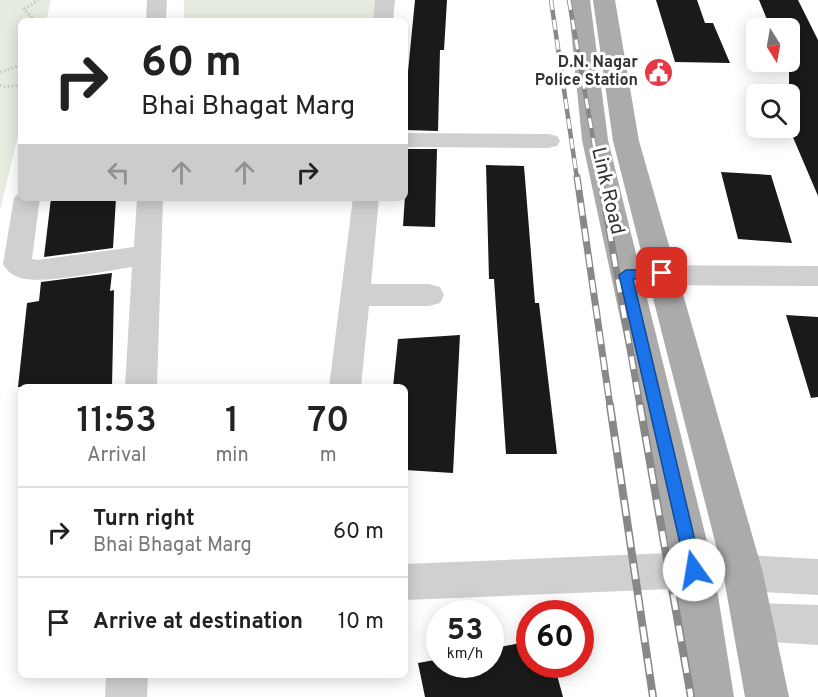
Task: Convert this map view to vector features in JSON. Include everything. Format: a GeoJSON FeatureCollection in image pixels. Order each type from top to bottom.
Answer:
{"type":"FeatureCollection","features":[{"type":"Feature","properties":{"kind":"main road","name":"Link Road"},"geometry":{"type":"LineString","coordinates":[[579,0],[595,140],[694,570],[712,697]]}},
{"type":"Feature","properties":{"kind":"main road"},"geometry":{"type":"LineString","coordinates":[[604,0],[627,141],[743,573],[767,697]]}},
{"type":"Feature","properties":{"kind":"street"},"geometry":{"type":"LineString","coordinates":[[156,18],[157,0]]}},
{"type":"Feature","properties":{"kind":"street"},"geometry":{"type":"LineString","coordinates":[[383,18],[385,0]]}},
{"type":"Feature","properties":{"kind":"street"},"geometry":{"type":"LineString","coordinates":[[408,140],[548,141]]}},
{"type":"Feature","properties":{"kind":"street"},"geometry":{"type":"LineString","coordinates":[[27,201],[17,264],[25,269],[38,270],[148,255]]}},
{"type":"Feature","properties":{"kind":"street"},"geometry":{"type":"LineString","coordinates":[[141,384],[150,201]]}},
{"type":"Feature","properties":{"kind":"street"},"geometry":{"type":"LineString","coordinates":[[345,384],[366,201]]}},
{"type":"Feature","properties":{"kind":"street"},"geometry":{"type":"LineString","coordinates":[[626,275],[662,273],[818,276]]}},
{"type":"Feature","properties":{"kind":"street"},"geometry":{"type":"LineString","coordinates":[[356,296],[429,295]]}},
{"type":"Feature","properties":{"kind":"street"},"geometry":{"type":"LineString","coordinates":[[408,582],[694,570]]}},
{"type":"Feature","properties":{"kind":"street"},"geometry":{"type":"LineString","coordinates":[[743,573],[818,577]]}},
{"type":"Feature","properties":{"kind":"street"},"geometry":{"type":"LineString","coordinates":[[753,622],[818,625]]}},
{"type":"Feature","properties":{"kind":"street"},"geometry":{"type":"LineString","coordinates":[[126,697],[127,678]]}},
{"type":"Feature","properties":{"kind":"path"},"geometry":{"type":"LineString","coordinates":[[32,18],[24,9],[38,0]]}},
{"type":"Feature","properties":{"kind":"path"},"geometry":{"type":"LineString","coordinates":[[0,72],[18,66]]}},
{"type":"Feature","properties":{"kind":"path"},"geometry":{"type":"LineString","coordinates":[[0,85],[4,87],[18,85]]}},
{"type":"Feature","properties":{"kind":"shaded area"},"geometry":{"type":"Polygon","coordinates":[[[0,0],[51,0],[47,18],[18,18],[18,135],[0,210],[0,0]]]}},
{"type":"Feature","properties":{"kind":"shaded area"},"geometry":{"type":"Polygon","coordinates":[[[184,0],[381,0],[379,18],[184,18],[184,0]]]}},
{"type":"Feature","properties":{"kind":"building"},"geometry":{"type":"Polygon","coordinates":[[[415,0],[447,0],[444,50],[440,50],[438,131],[408,130],[408,71],[415,0]]]}},
{"type":"Feature","properties":{"kind":"building"},"geometry":{"type":"Polygon","coordinates":[[[656,0],[697,0],[705,23],[713,23],[730,63],[675,62],[656,0]]]}},
{"type":"Feature","properties":{"kind":"building"},"geometry":{"type":"Polygon","coordinates":[[[759,0],[798,0],[818,40],[818,196],[793,138],[800,138],[800,84],[789,84],[789,72],[800,72],[800,18],[766,18],[759,0]]]}},
{"type":"Feature","properties":{"kind":"building"},"geometry":{"type":"Polygon","coordinates":[[[408,149],[437,149],[435,227],[403,226],[405,201],[408,201],[408,149]]]}},
{"type":"Feature","properties":{"kind":"building"},"geometry":{"type":"Polygon","coordinates":[[[486,165],[524,166],[535,303],[539,303],[557,454],[506,454],[494,279],[489,279],[486,165]]]}},
{"type":"Feature","properties":{"kind":"building"},"geometry":{"type":"Polygon","coordinates":[[[721,172],[771,175],[792,243],[738,239],[721,172]]]}},
{"type":"Feature","properties":{"kind":"building"},"geometry":{"type":"Polygon","coordinates":[[[51,201],[116,201],[113,248],[44,257],[51,201]]]}},
{"type":"Feature","properties":{"kind":"building"},"geometry":{"type":"Polygon","coordinates":[[[112,273],[110,291],[114,290],[112,384],[18,384],[27,303],[39,301],[41,282],[112,273]]]}},
{"type":"Feature","properties":{"kind":"building"},"geometry":{"type":"Polygon","coordinates":[[[786,315],[818,317],[818,397],[811,398],[786,315]]]}},
{"type":"Feature","properties":{"kind":"building"},"geometry":{"type":"Polygon","coordinates":[[[460,335],[453,473],[408,470],[408,384],[393,384],[398,339],[460,335]]]}},
{"type":"Feature","properties":{"kind":"building"},"geometry":{"type":"Polygon","coordinates":[[[516,644],[516,678],[558,678],[563,697],[425,697],[418,663],[426,662],[426,678],[504,678],[504,646],[516,644]]]}},
{"type":"Feature","properties":{"kind":"railway"},"geometry":{"type":"LineString","coordinates":[[551,0],[577,179]]}},
{"type":"Feature","properties":{"kind":"railway"},"geometry":{"type":"LineString","coordinates":[[569,0],[600,179]]}},
{"type":"Feature","properties":{"kind":"railway"},"geometry":{"type":"LineString","coordinates":[[577,177],[610,406]]}},
{"type":"Feature","properties":{"kind":"railway"},"geometry":{"type":"LineString","coordinates":[[600,177],[640,406]]}},
{"type":"Feature","properties":{"kind":"railway"},"geometry":{"type":"LineString","coordinates":[[610,405],[653,697]]}},
{"type":"Feature","properties":{"kind":"railway"},"geometry":{"type":"LineString","coordinates":[[640,405],[691,697]]}},
{"type":"Feature","properties":{"kind":"place","name":"D.N. Nagar Police Station"},"geometry":{"type":"Point","coordinates":[659,72]}},
{"type":"Feature","properties":{"kind":"route"},"geometry":{"type":"LineString","coordinates":[[662,273],[626,275],[694,570]]}}]}
